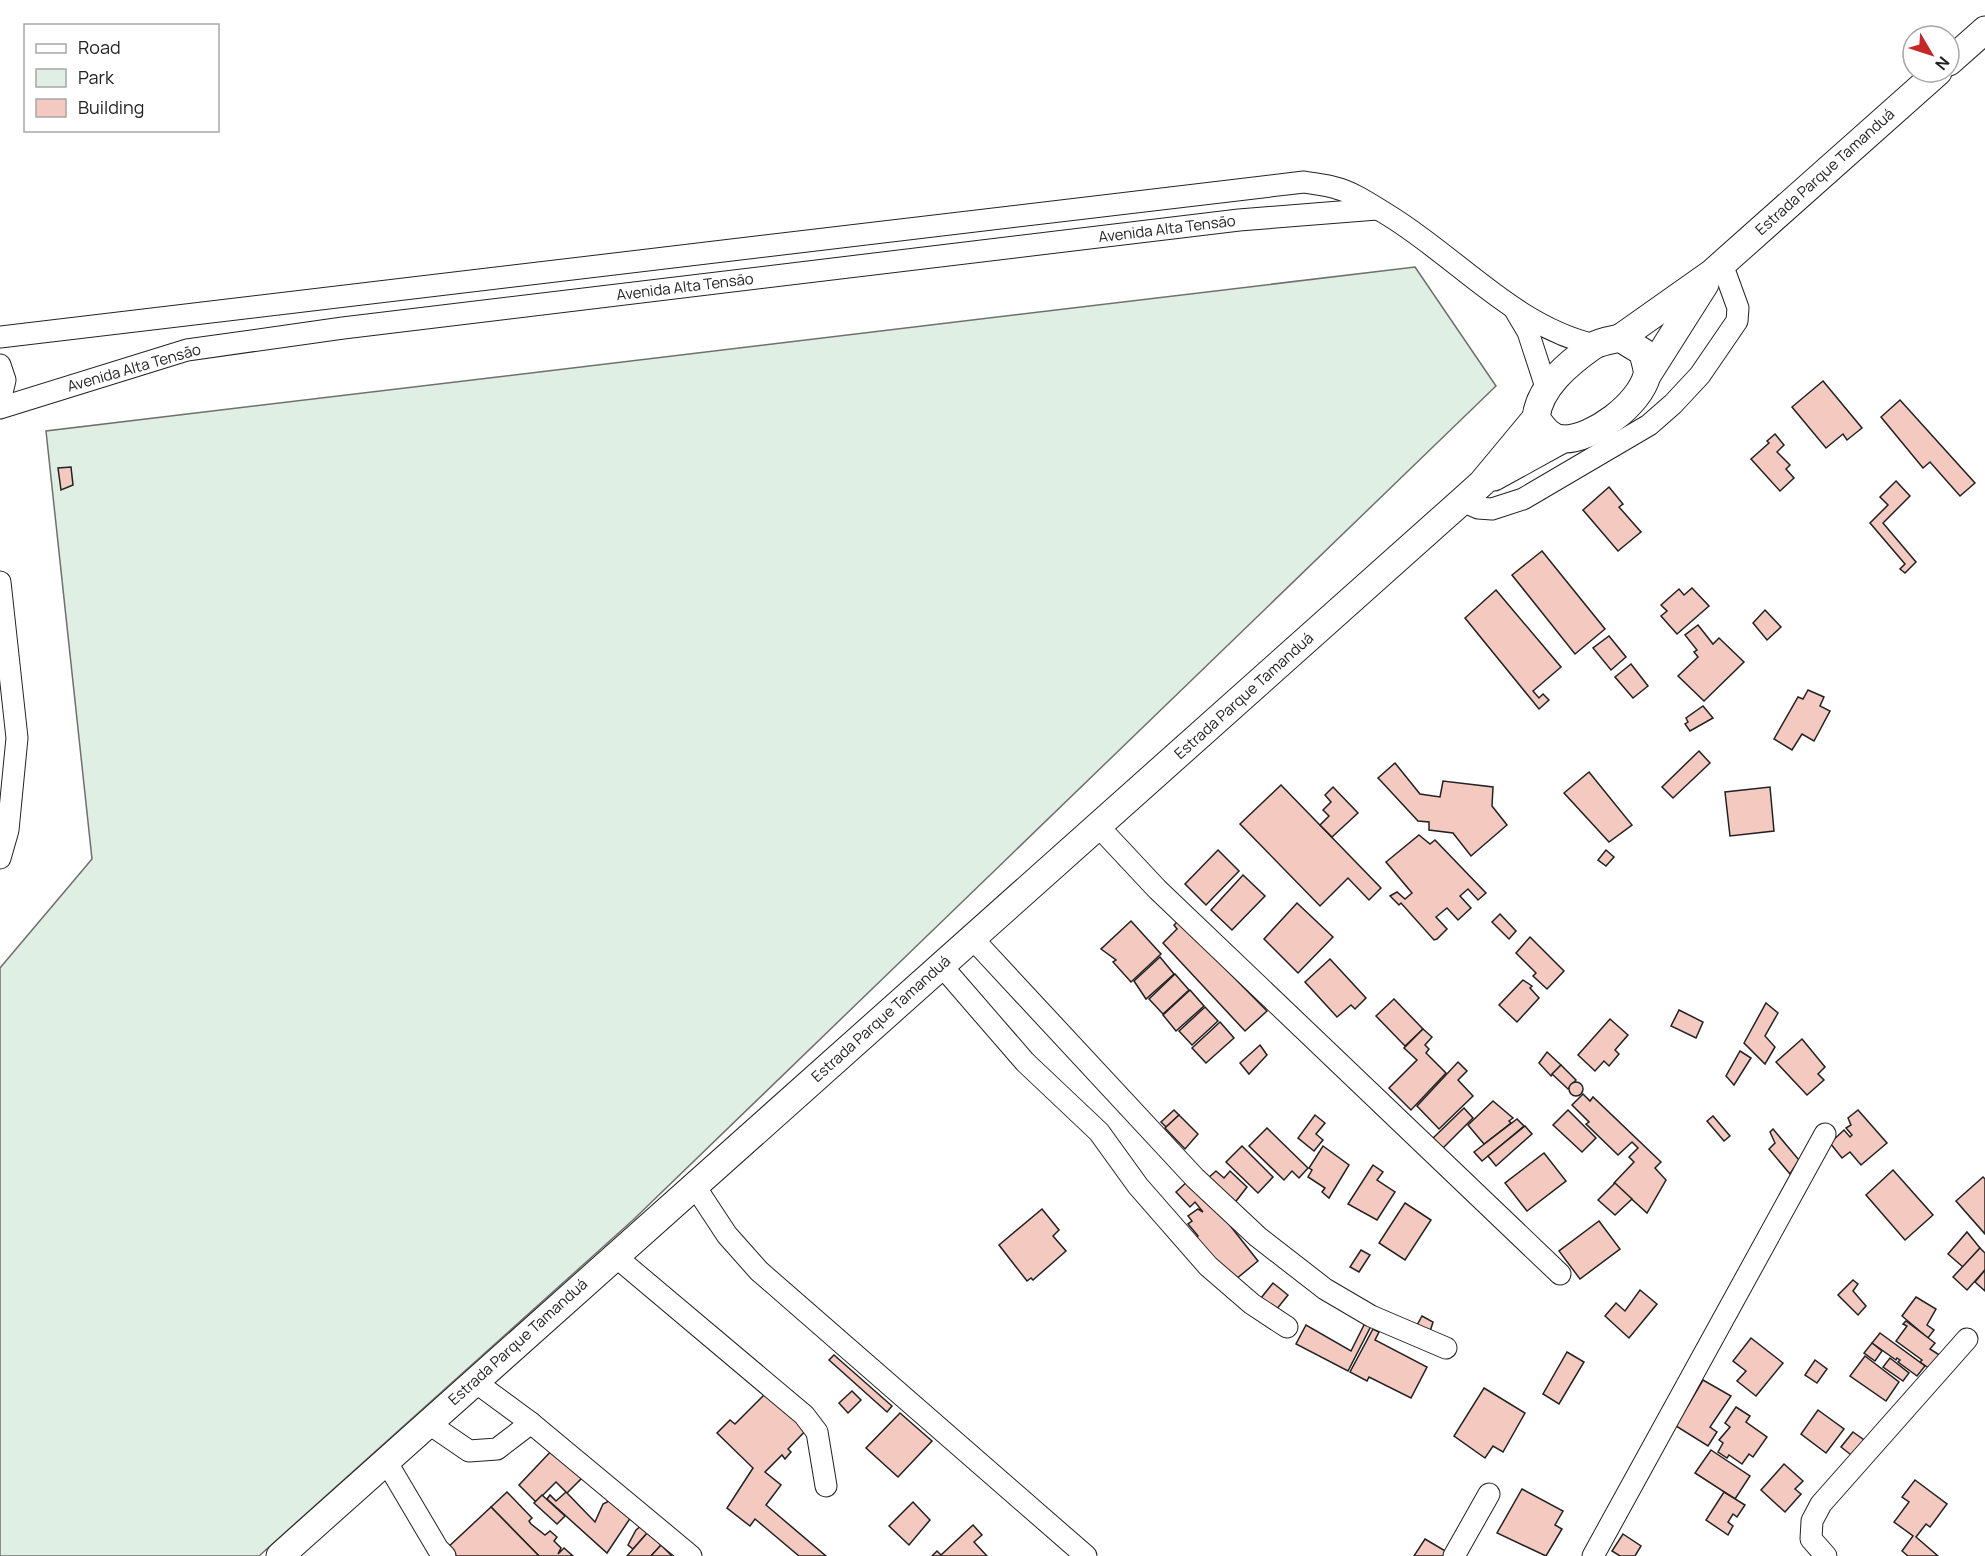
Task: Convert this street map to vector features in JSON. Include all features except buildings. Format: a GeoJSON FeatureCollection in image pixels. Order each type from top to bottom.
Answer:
{"type":"FeatureCollection","features":[{"type":"Feature","properties":{"kind":"main road"},"geometry":{"type":"LineString","coordinates":[[1961,51],[1985,30]]}},
{"type":"Feature","properties":{"kind":"main road","name":"Estrada Parque Tamanduá"},"geometry":{"type":"LineString","coordinates":[[1546,387],[1608,341],[1717,268],[1924,84]]}},
{"type":"Feature","properties":{"kind":"main road","name":"Estrada Parque Tamanduá"},"geometry":{"type":"LineString","coordinates":[[1482,483],[1563,440],[1588,434],[1614,417],[1638,394],[1648,374],[1717,268]]}},
{"type":"Feature","properties":{"kind":"main road"},"geometry":{"type":"LineString","coordinates":[[1608,341],[1642,352],[1648,374]]}},
{"type":"Feature","properties":{"kind":"main road"},"geometry":{"type":"LineString","coordinates":[[1546,387],[1537,403],[1536,418],[1545,432],[1563,440]]}},
{"type":"Feature","properties":{"kind":"main road","name":"Estrada Parque Tamanduá"},"geometry":{"type":"LineString","coordinates":[[280,1556],[1482,483],[1536,418]]}},
{"type":"Feature","properties":{"kind":"street","name":"Avenida Alta Tensāo"},"geometry":{"type":"LineString","coordinates":[[0,337],[1304,182],[1337,188],[1378,209],[1415,232],[1514,307],[1552,332],[1608,341]]}},
{"type":"Feature","properties":{"kind":"street","name":"Avenida Alta Tensāo"},"geometry":{"type":"LineString","coordinates":[[0,408],[187,350],[343,328],[1239,220],[1378,209]]}},
{"type":"Feature","properties":{"kind":"street"},"geometry":{"type":"LineString","coordinates":[[1462,501],[1478,508],[1492,509],[1523,499],[1649,425],[1673,404],[1700,375],[1737,321],[1738,308],[1717,268]]}},
{"type":"Feature","properties":{"kind":"street","name":"Avenida Alta Tensāo"},"geometry":{"type":"LineString","coordinates":[[1514,307],[1528,332],[1546,387]]}},
{"type":"Feature","properties":{"kind":"street"},"geometry":{"type":"LineString","coordinates":[[0,365],[5,380],[0,401]]}},
{"type":"Feature","properties":{"kind":"street"},"geometry":{"type":"LineString","coordinates":[[0,582],[17,738],[8,830],[0,858]]}},
{"type":"Feature","properties":{"kind":"street"},"geometry":{"type":"LineString","coordinates":[[1098,826],[1157,889],[1560,1274]]}},
{"type":"Feature","properties":{"kind":"street"},"geometry":{"type":"LineString","coordinates":[[972,938],[1195,1178],[1258,1238],[1325,1288],[1362,1310],[1446,1347]]}},
{"type":"Feature","properties":{"kind":"street"},"geometry":{"type":"LineString","coordinates":[[941,965],[1025,1062],[1099,1132],[1138,1186],[1208,1266],[1252,1304],[1287,1327]]}},
{"type":"Feature","properties":{"kind":"street"},"geometry":{"type":"LineString","coordinates":[[1593,1556],[1825,1134]]}},
{"type":"Feature","properties":{"kind":"street"},"geometry":{"type":"LineString","coordinates":[[694,1185],[727,1235],[759,1271],[1086,1556]]}},
{"type":"Feature","properties":{"kind":"street"},"geometry":{"type":"LineString","coordinates":[[615,1256],[804,1415],[817,1432],[826,1486]]}},
{"type":"Feature","properties":{"kind":"street"},"geometry":{"type":"LineString","coordinates":[[1826,1556],[1811,1539],[1812,1521],[1821,1504],[1967,1339]]}},
{"type":"Feature","properties":{"kind":"street"},"geometry":{"type":"LineString","coordinates":[[474,1381],[531,1423],[691,1556]]}},
{"type":"Feature","properties":{"kind":"street"},"geometry":{"type":"LineString","coordinates":[[428,1423],[469,1452],[497,1449],[531,1423]]}},
{"type":"Feature","properties":{"kind":"street"},"geometry":{"type":"LineString","coordinates":[[386,1461],[438,1549],[445,1556]]}},
{"type":"Feature","properties":{"kind":"street"},"geometry":{"type":"LineString","coordinates":[[1454,1556],[1489,1494]]}},
{"type":"Feature","properties":{"kind":"green space"},"geometry":{"type":"Polygon","coordinates":[[[1415,267],[1496,386],[633,1220],[259,1556],[0,1556],[0,968],[92,859],[46,431],[1415,267]]]}}]}
